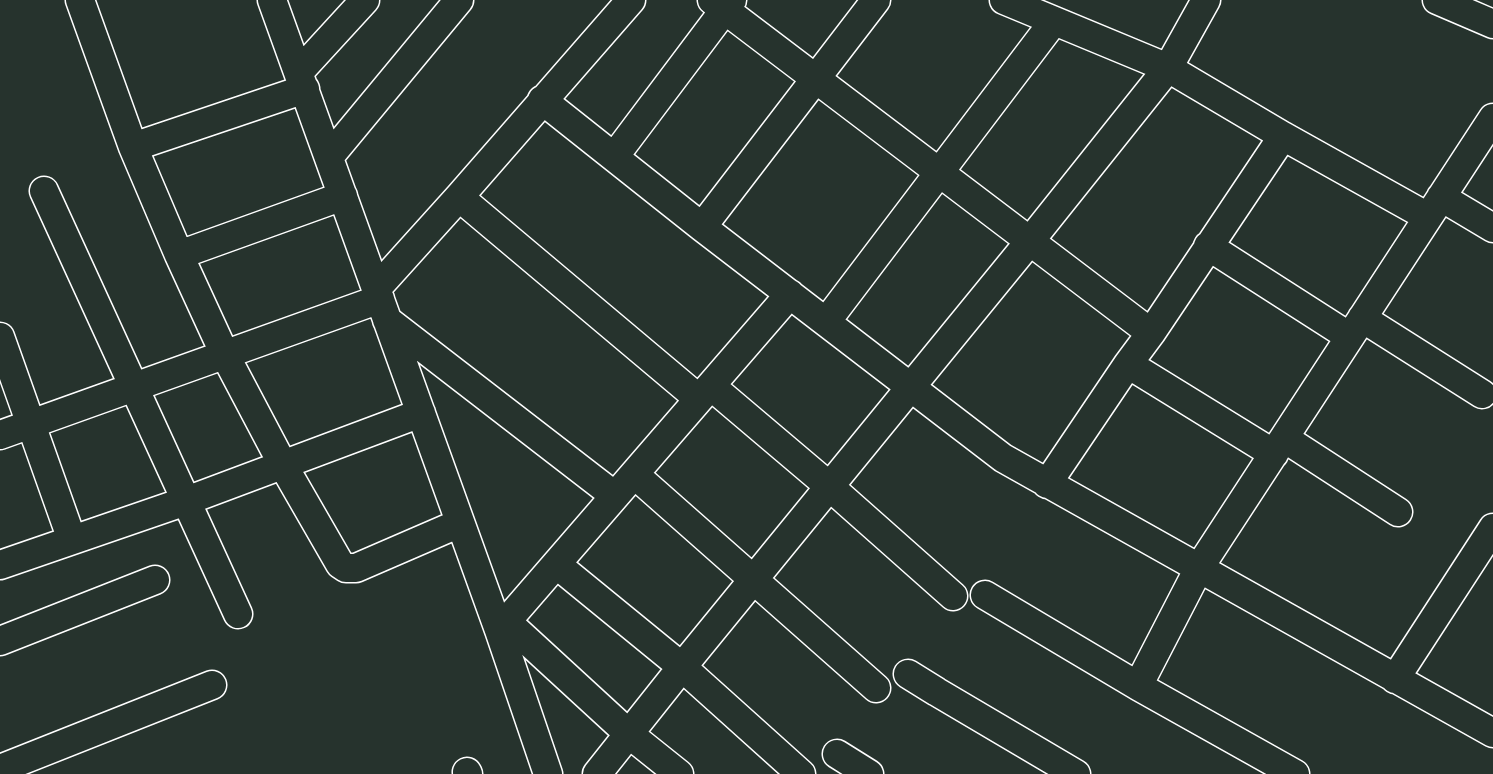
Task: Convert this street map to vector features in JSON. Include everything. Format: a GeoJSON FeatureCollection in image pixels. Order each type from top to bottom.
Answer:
{"type":"FeatureCollection","features":[{"type":"Feature","properties":{"kind":"street"},"geometry":{"type":"LineString","coordinates":[[80,0],[133,147],[225,355],[283,465],[340,564],[346,568],[356,568],[460,524]]}},
{"type":"Feature","properties":{"kind":"street"},"geometry":{"type":"LineString","coordinates":[[272,0],[460,524],[502,625],[548,774]]}},
{"type":"Feature","properties":{"kind":"street"},"geometry":{"type":"LineString","coordinates":[[133,147],[302,80],[365,0]]}},
{"type":"Feature","properties":{"kind":"street"},"geometry":{"type":"LineString","coordinates":[[329,157],[459,0]]}},
{"type":"Feature","properties":{"kind":"street"},"geometry":{"type":"LineString","coordinates":[[0,435],[381,302],[459,197],[631,0]]}},
{"type":"Feature","properties":{"kind":"street"},"geometry":{"type":"LineString","coordinates":[[702,227],[876,0]]}},
{"type":"Feature","properties":{"kind":"street"},"geometry":{"type":"LineString","coordinates":[[1004,0],[1168,68],[1283,136],[1435,207],[1493,228]]}},
{"type":"Feature","properties":{"kind":"street"},"geometry":{"type":"LineString","coordinates":[[597,774],[1168,68],[1206,0]]}},
{"type":"Feature","properties":{"kind":"street"},"geometry":{"type":"LineString","coordinates":[[1436,0],[1493,24]]}},
{"type":"Feature","properties":{"kind":"street"},"geometry":{"type":"LineString","coordinates":[[614,157],[723,3],[816,79],[1151,333]]}},
{"type":"Feature","properties":{"kind":"street"},"geometry":{"type":"LineString","coordinates":[[826,322],[1054,21]]}},
{"type":"Feature","properties":{"kind":"street"},"geometry":{"type":"LineString","coordinates":[[542,100],[702,227],[1003,458],[1493,733]]}},
{"type":"Feature","properties":{"kind":"street"},"geometry":{"type":"LineString","coordinates":[[1138,686],[1199,568],[1493,118]]}},
{"type":"Feature","properties":{"kind":"street"},"geometry":{"type":"LineString","coordinates":[[1047,484],[1283,136]]}},
{"type":"Feature","properties":{"kind":"street"},"geometry":{"type":"LineString","coordinates":[[44,191],[238,614]]}},
{"type":"Feature","properties":{"kind":"street"},"geometry":{"type":"LineString","coordinates":[[180,254],[343,196]]}},
{"type":"Feature","properties":{"kind":"street"},"geometry":{"type":"LineString","coordinates":[[459,197],[705,392],[829,486],[953,596]]}},
{"type":"Feature","properties":{"kind":"street"},"geometry":{"type":"LineString","coordinates":[[1208,246],[1356,328],[1482,394]]}},
{"type":"Feature","properties":{"kind":"street"},"geometry":{"type":"LineString","coordinates":[[502,625],[790,294]]}},
{"type":"Feature","properties":{"kind":"street"},"geometry":{"type":"LineString","coordinates":[[381,302],[615,496]]}},
{"type":"Feature","properties":{"kind":"street"},"geometry":{"type":"LineString","coordinates":[[0,337],[72,540]]}},
{"type":"Feature","properties":{"kind":"street"},"geometry":{"type":"LineString","coordinates":[[1128,364],[1398,512]]}},
{"type":"Feature","properties":{"kind":"street"},"geometry":{"type":"LineString","coordinates":[[0,565],[186,501],[421,413]]}},
{"type":"Feature","properties":{"kind":"street"},"geometry":{"type":"LineString","coordinates":[[634,474],[876,688]]}},
{"type":"Feature","properties":{"kind":"street"},"geometry":{"type":"LineString","coordinates":[[1395,679],[1493,528]]}},
{"type":"Feature","properties":{"kind":"street"},"geometry":{"type":"LineString","coordinates":[[556,564],[682,667],[801,774]]}},
{"type":"Feature","properties":{"kind":"street"},"geometry":{"type":"LineString","coordinates":[[0,641],[155,580]]}},
{"type":"Feature","properties":{"kind":"street"},"geometry":{"type":"LineString","coordinates":[[985,595],[1138,686],[1295,774]]}},
{"type":"Feature","properties":{"kind":"street"},"geometry":{"type":"LineString","coordinates":[[502,625],[629,734],[679,774]]}},
{"type":"Feature","properties":{"kind":"street"},"geometry":{"type":"LineString","coordinates":[[908,674],[1076,774]]}},
{"type":"Feature","properties":{"kind":"street"},"geometry":{"type":"LineString","coordinates":[[0,769],[212,685]]}},
{"type":"Feature","properties":{"kind":"street"},"geometry":{"type":"LineString","coordinates":[[837,754],[869,774]]}}]}
